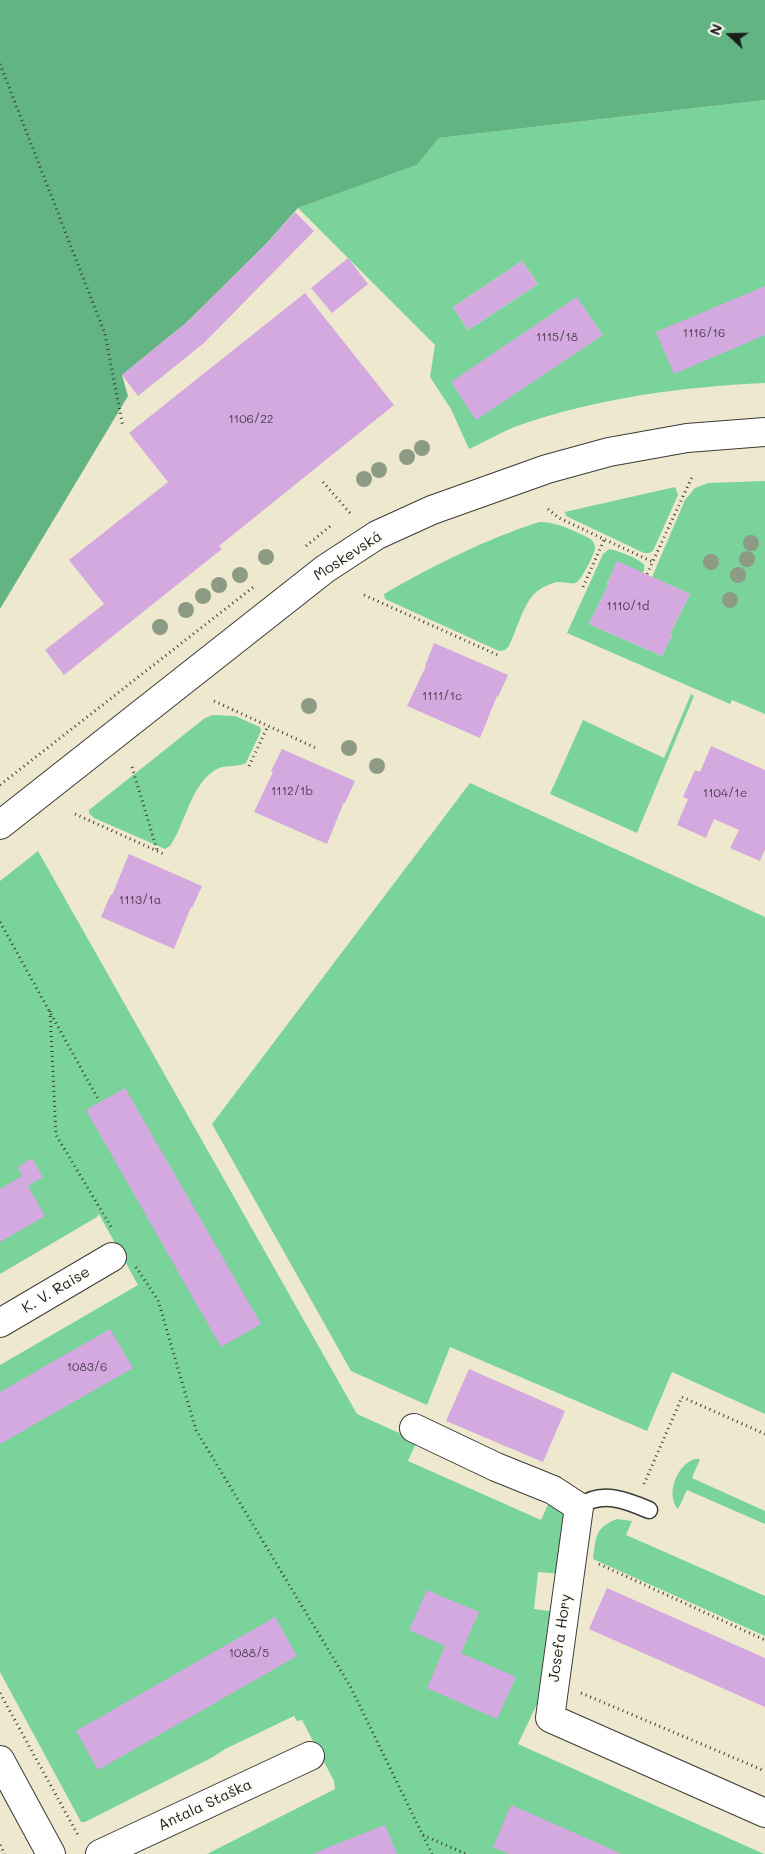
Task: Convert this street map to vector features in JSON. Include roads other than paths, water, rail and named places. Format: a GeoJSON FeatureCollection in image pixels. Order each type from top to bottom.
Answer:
{"type":"FeatureCollection","features":[{"type":"Feature","properties":{"kind":"street","name":"Moskevská"},"geometry":{"type":"LineString","coordinates":[[0,825],[326,569],[377,536],[432,510],[547,469],[608,452],[687,438],[765,432]]}},
{"type":"Feature","properties":{"kind":"street","name":"K. V. Raise"},"geometry":{"type":"LineString","coordinates":[[0,1323],[120,1250]]}},
{"type":"Feature","properties":{"kind":"street"},"geometry":{"type":"LineString","coordinates":[[414,1428],[553,1490],[579,1507]]}},
{"type":"Feature","properties":{"kind":"street","name":"Josefa Hory"},"geometry":{"type":"LineString","coordinates":[[579,1507],[550,1718],[765,1813]]}},
{"type":"Feature","properties":{"kind":"street","name":"Antala Staška"},"geometry":{"type":"LineString","coordinates":[[92,1850],[310,1756]]}},
{"type":"Feature","properties":{"kind":"street"},"geometry":{"type":"LineString","coordinates":[[0,1760],[51,1854]]}},
{"type":"Feature","properties":{"kind":"lane"},"geometry":{"type":"LineString","coordinates":[[579,1507],[592,1500],[604,1497],[618,1498],[642,1507]]}}]}
